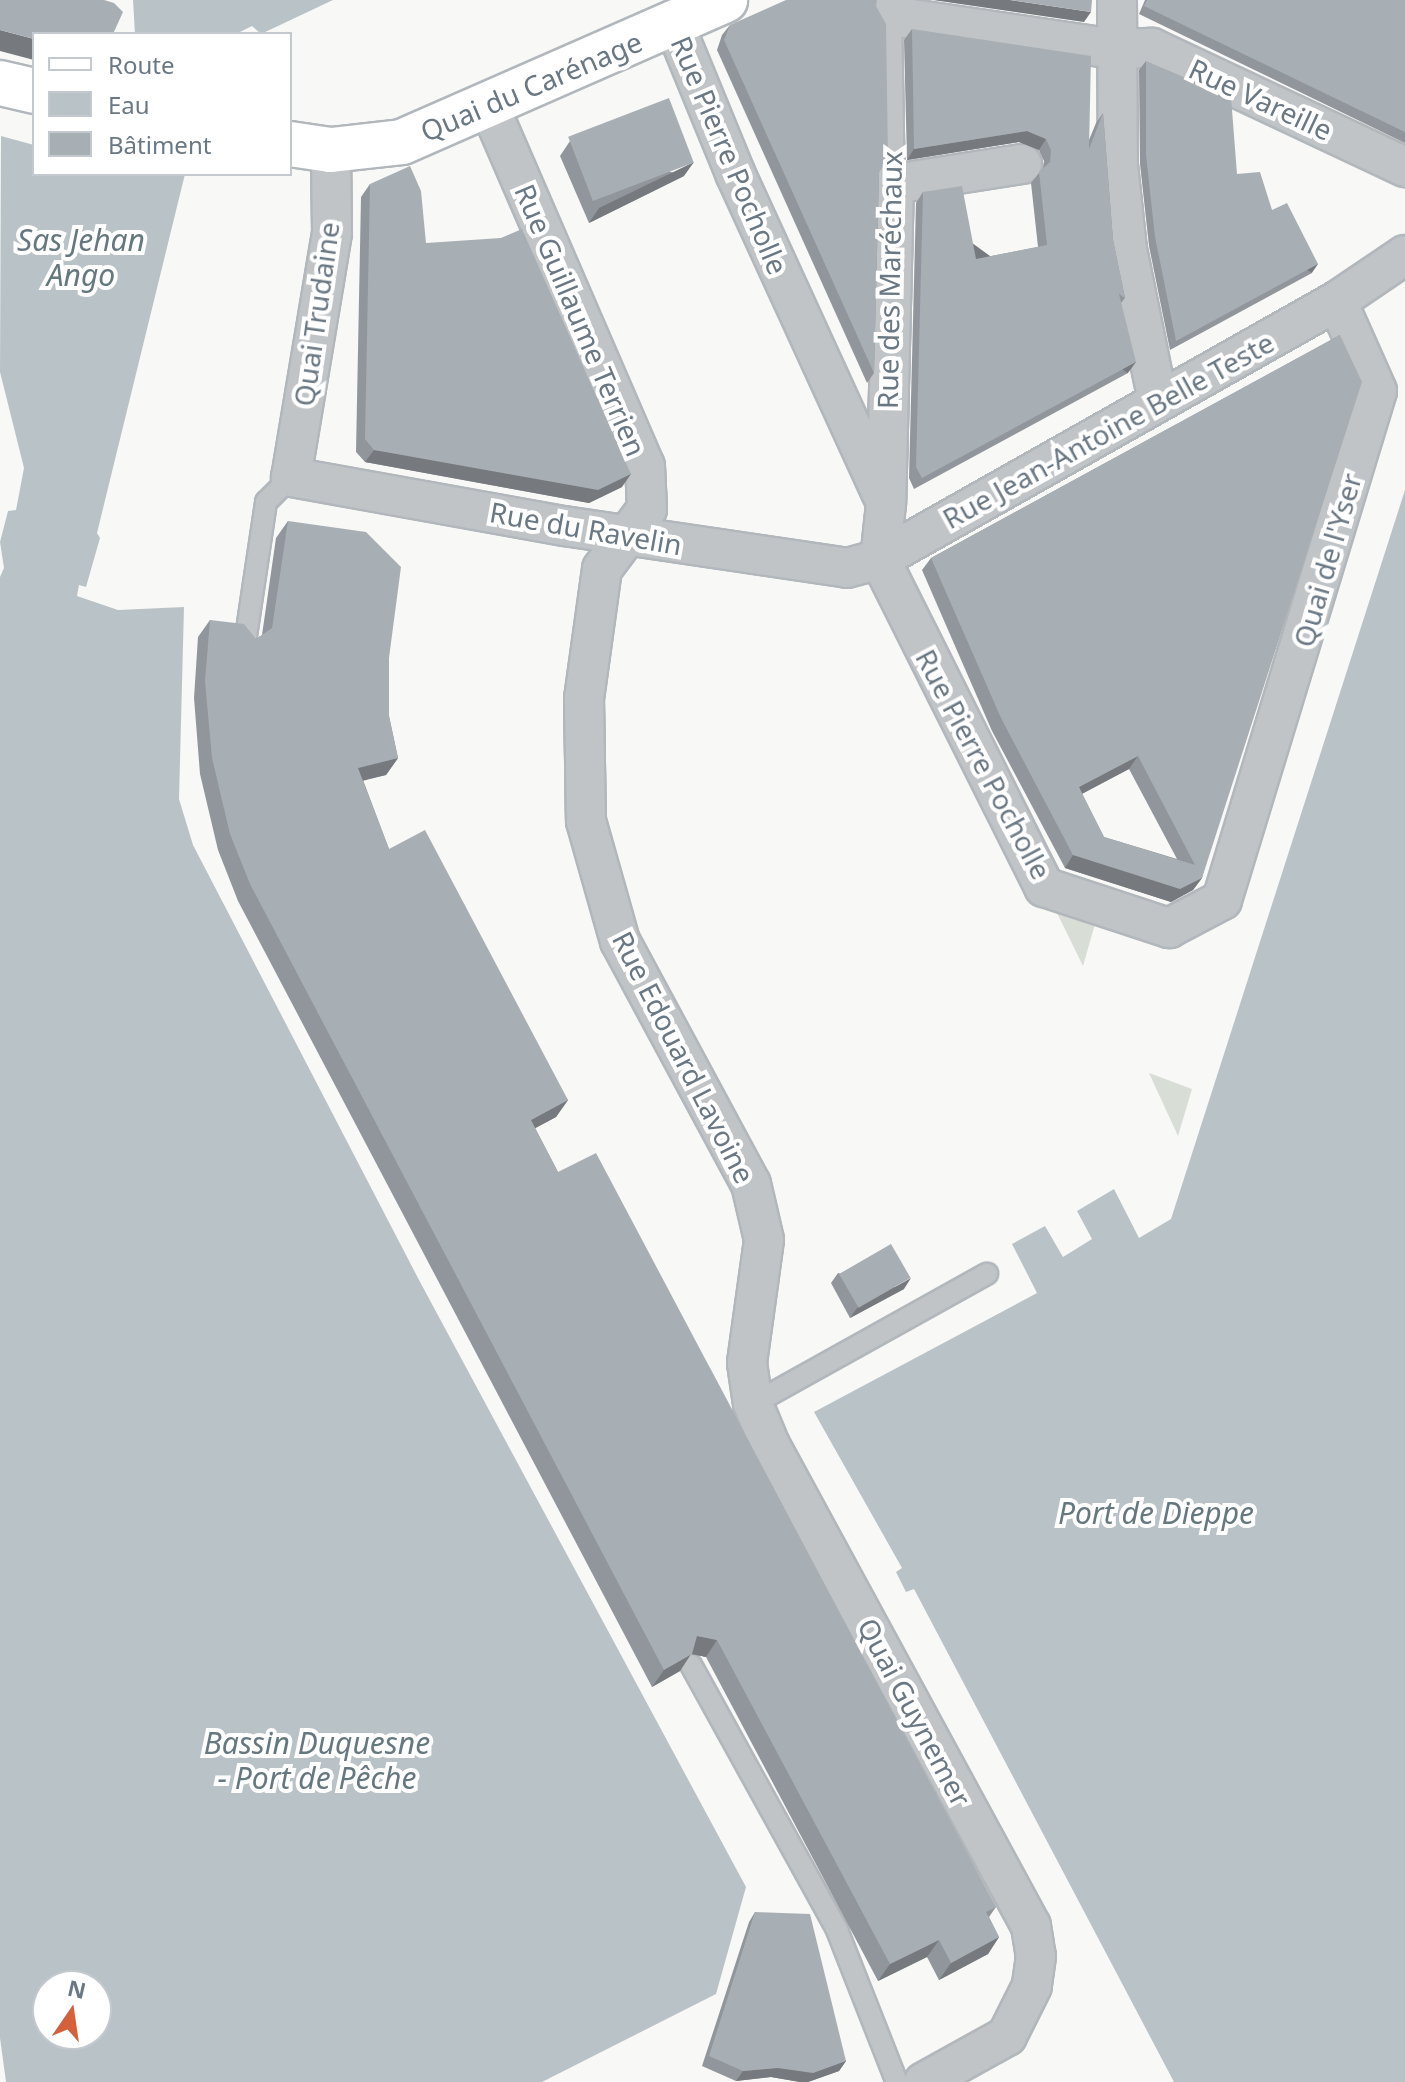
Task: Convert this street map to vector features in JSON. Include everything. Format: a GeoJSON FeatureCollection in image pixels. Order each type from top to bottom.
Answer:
{"type":"FeatureCollection","features":[{"type":"Feature","properties":{"kind":"main road","name":"Quai du Carénage"},"geometry":{"type":"LineString","coordinates":[[311,147],[402,142],[725,0]]}},
{"type":"Feature","properties":{"kind":"main road"},"geometry":{"type":"LineString","coordinates":[[0,83],[32,91]]}},
{"type":"Feature","properties":{"kind":"street"},"geometry":{"type":"LineString","coordinates":[[1117,0],[1114,49],[1127,249],[1158,401]]}},
{"type":"Feature","properties":{"kind":"street","name":"Rue Vareille"},"geometry":{"type":"LineString","coordinates":[[891,8],[1114,49],[1152,48],[1405,167]]}},
{"type":"Feature","properties":{"kind":"street","name":"Rue Pierre Pocholle"},"geometry":{"type":"LineString","coordinates":[[674,24],[735,173],[886,504]]}},
{"type":"Feature","properties":{"kind":"street","name":"Rue Guillaume Terrien"},"geometry":{"type":"LineString","coordinates":[[489,106],[645,466],[647,509],[629,534]]}},
{"type":"Feature","properties":{"kind":"street","name":"Quai Trudaine"},"geometry":{"type":"LineString","coordinates":[[291,477],[332,233],[311,147]]}},
{"type":"Feature","properties":{"kind":"street"},"geometry":{"type":"LineString","coordinates":[[894,184],[1022,164]]}},
{"type":"Feature","properties":{"kind":"street","name":"Rue des Maréchaux"},"geometry":{"type":"LineString","coordinates":[[880,559],[886,504],[894,184]]}},
{"type":"Feature","properties":{"kind":"street"},"geometry":{"type":"LineString","coordinates":[[1337,301],[1405,255]]}},
{"type":"Feature","properties":{"kind":"street","name":"Rue Jean-Antoine Belle Teste"},"geometry":{"type":"LineString","coordinates":[[880,559],[1337,301]]}},
{"type":"Feature","properties":{"kind":"street","name":"Quai de l'Yser"},"geometry":{"type":"LineString","coordinates":[[1222,900],[1377,391],[1337,301]]}},
{"type":"Feature","properties":{"kind":"street","name":"Rue du Ravelin"},"geometry":{"type":"LineString","coordinates":[[291,477],[847,568],[880,559]]}},
{"type":"Feature","properties":{"kind":"street","name":"Rue Edouard Lavoine"},"geometry":{"type":"LineString","coordinates":[[629,534],[602,569],[584,698],[586,821],[620,941],[751,1184],[764,1240],[747,1363],[753,1404],[770,1445]]}},
{"type":"Feature","properties":{"kind":"street","name":"Rue Pierre Pocholle"},"geometry":{"type":"LineString","coordinates":[[880,559],[1044,887],[1169,928],[1222,900]]}},
{"type":"Feature","properties":{"kind":"street","name":"Quai Guynemer"},"geometry":{"type":"LineString","coordinates":[[770,1445],[1031,1926],[1036,1956],[1032,1986],[1007,2036],[924,2082]]}},
{"type":"Feature","properties":{"kind":"lane","name":"Rue des Maréchaux"},"geometry":{"type":"LineString","coordinates":[[891,8],[894,184]]}},
{"type":"Feature","properties":{"kind":"lane"},"geometry":{"type":"LineString","coordinates":[[245,643],[266,502],[291,477]]}},
{"type":"Feature","properties":{"kind":"lane"},"geometry":{"type":"LineString","coordinates":[[753,1404],[987,1274]]}},
{"type":"Feature","properties":{"kind":"lane"},"geometry":{"type":"LineString","coordinates":[[691,1665],[837,1930],[897,2082]]}},
{"type":"Feature","properties":{"kind":"shaded area"},"geometry":{"type":"Polygon","coordinates":[[[1057,913],[1095,924],[1083,966],[1057,913]]]}},
{"type":"Feature","properties":{"kind":"shaded area"},"geometry":{"type":"Polygon","coordinates":[[[1149,1073],[1192,1089],[1178,1136],[1149,1073]]]}},
{"type":"Feature","properties":{"kind":"water"},"geometry":{"type":"Polygon","coordinates":[[[133,0],[333,0],[265,32],[259,32],[252,26],[240,32],[135,32],[133,0]]]}},
{"type":"Feature","properties":{"kind":"water","name":"Bassin Duquesne - Port de Pêche"},"geometry":{"type":"Polygon","coordinates":[[[1,136],[32,144],[32,176],[185,176],[97,533],[100,538],[86,587],[79,585],[77,596],[118,610],[184,607],[179,799],[193,845],[419,1280],[746,1887],[716,1994],[542,2082],[6,2082],[0,2038],[0,577],[4,568],[0,542],[8,511],[16,510],[24,468],[0,372],[1,136]]]}},
{"type":"Feature","properties":{"kind":"water","name":"Port de Dieppe"},"geometry":{"type":"Polygon","coordinates":[[[1405,490],[1405,2082],[1174,2082],[914,1589],[906,1592],[896,1572],[902,1568],[814,1412],[1037,1293],[1012,1244],[1045,1226],[1063,1257],[1092,1239],[1077,1211],[1114,1189],[1139,1238],[1171,1219],[1405,490]]]}},
{"type":"Feature","properties":{"kind":"building"},"geometry":{"type":"Polygon","coordinates":[[[0,0],[104,0],[114,3],[123,12],[114,32],[32,32],[32,38],[0,30],[0,0]]]}},
{"type":"Feature","properties":{"kind":"building"},"geometry":{"type":"Polygon","coordinates":[[[786,0],[877,0],[876,6],[886,24],[888,156],[879,173],[874,373],[724,40],[730,25],[786,0]]]}},
{"type":"Feature","properties":{"kind":"building"},"geometry":{"type":"Polygon","coordinates":[[[1010,0],[1092,0],[1091,12],[1010,0]]]}},
{"type":"Feature","properties":{"kind":"building"},"geometry":{"type":"Polygon","coordinates":[[[1147,0],[1405,0],[1405,132],[1144,6],[1147,0]]]}},
{"type":"Feature","properties":{"kind":"building"},"geometry":{"type":"Polygon","coordinates":[[[912,29],[1091,56],[1089,149],[1103,113],[1113,240],[1125,298],[1119,294],[1136,362],[922,478],[916,467],[923,192],[962,186],[976,259],[1047,245],[1039,172],[1050,162],[1051,150],[1046,139],[1027,131],[914,149],[912,29]]]}},
{"type":"Feature","properties":{"kind":"building"},"geometry":{"type":"Polygon","coordinates":[[[1146,61],[1231,97],[1237,174],[1260,172],[1272,210],[1287,203],[1318,264],[1176,341],[1155,237],[1146,155],[1146,61]]]}},
{"type":"Feature","properties":{"kind":"building"},"geometry":{"type":"Polygon","coordinates":[[[669,98],[694,162],[593,201],[568,137],[669,98]]]}},
{"type":"Feature","properties":{"kind":"building"},"geometry":{"type":"Polygon","coordinates":[[[410,166],[421,191],[426,243],[501,238],[522,229],[631,474],[598,490],[374,450],[365,439],[370,184],[410,166]]]}},
{"type":"Feature","properties":{"kind":"building"},"geometry":{"type":"Polygon","coordinates":[[[1340,335],[1362,382],[1202,878],[1180,889],[1073,855],[1001,718],[931,558],[1340,335]],[[1138,756],[1079,787],[1104,837],[1195,865],[1138,756]]]}},
{"type":"Feature","properties":{"kind":"building"},"geometry":{"type":"Polygon","coordinates":[[[288,521],[366,532],[401,567],[389,658],[389,716],[398,758],[358,768],[389,849],[425,830],[568,1100],[531,1120],[558,1172],[596,1153],[996,1907],[986,1912],[999,1937],[951,1963],[939,1940],[890,1964],[717,1640],[697,1636],[692,1654],[664,1670],[250,884],[230,834],[212,758],[205,681],[210,620],[244,624],[256,639],[272,628],[288,521]]]}},
{"type":"Feature","properties":{"kind":"building"},"geometry":{"type":"Polygon","coordinates":[[[891,1244],[910,1278],[859,1308],[839,1274],[891,1244]]]}},
{"type":"Feature","properties":{"kind":"building"},"geometry":{"type":"Polygon","coordinates":[[[755,1912],[810,1914],[846,2061],[813,2073],[778,2068],[743,2071],[709,2056],[755,1912]]]}},
{"type":"Feature","properties":{"kind":"water label","name":"Sas Jehan Ango"},"geometry":{"type":"Point","coordinates":[81,257]}}]}
